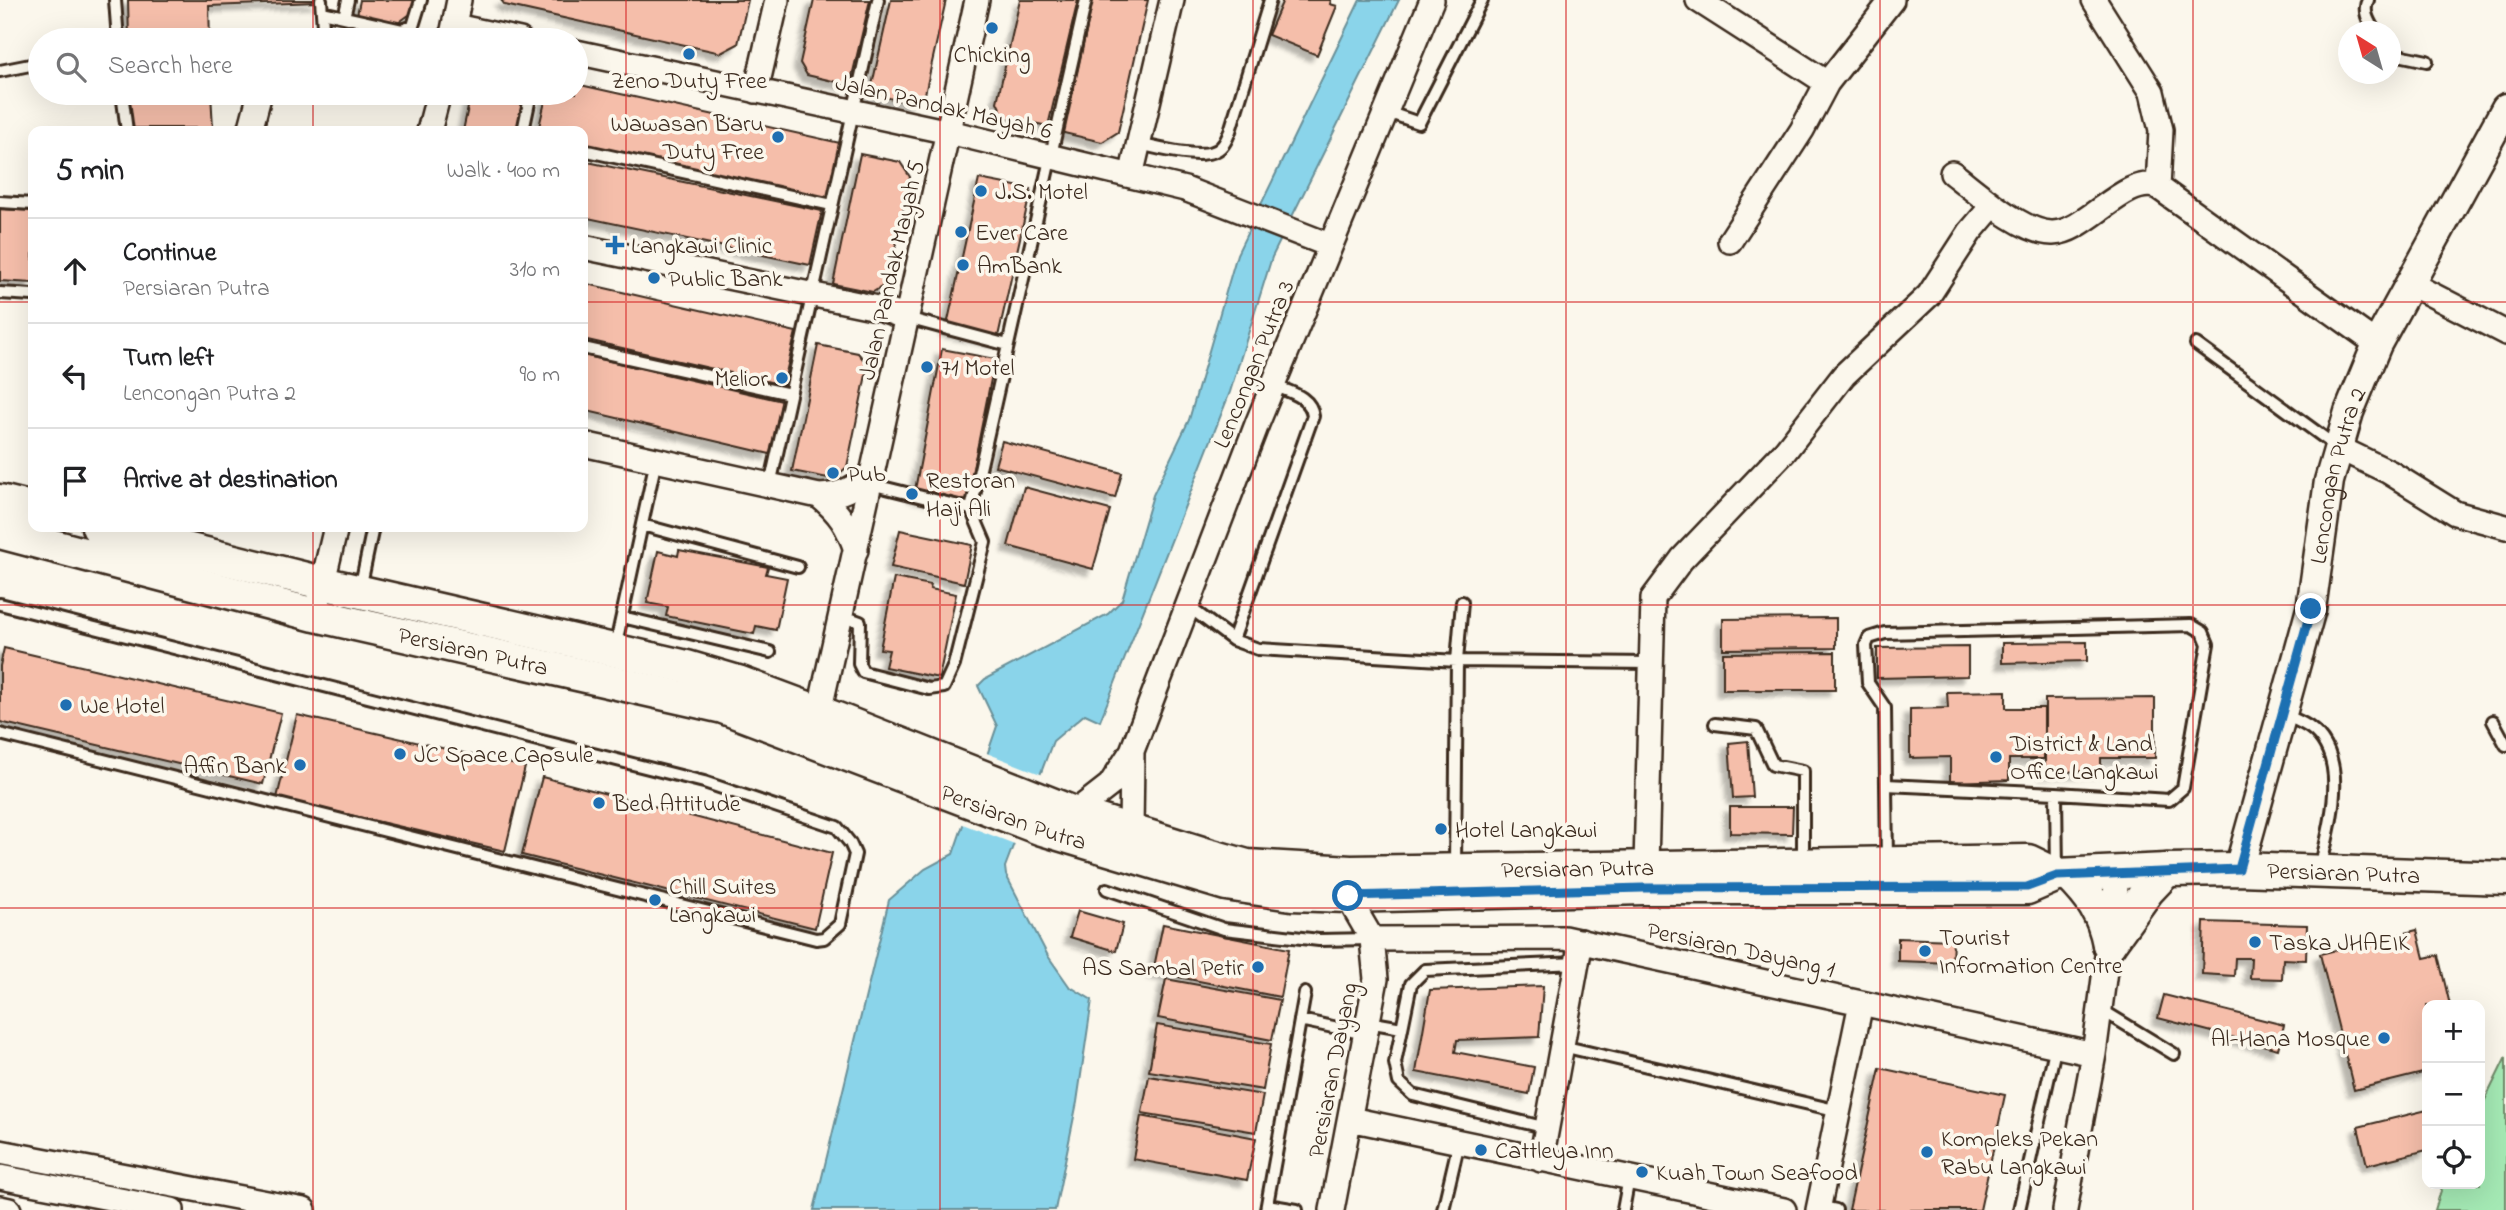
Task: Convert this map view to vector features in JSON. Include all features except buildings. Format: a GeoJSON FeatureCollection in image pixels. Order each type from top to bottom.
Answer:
{"type":"FeatureCollection","features":[{"type":"Feature","properties":{"kind":"main road"},"geometry":{"type":"LineString","coordinates":[[0,501],[28,508]]}},
{"type":"Feature","properties":{"kind":"main road","name":"Persiaran Putra"},"geometry":{"type":"LineString","coordinates":[[118,532],[738,682],[819,713],[961,784]]}},
{"type":"Feature","properties":{"kind":"main road","name":"Persiaran Putra"},"geometry":{"type":"LineString","coordinates":[[1,533],[315,615],[723,707],[1056,815],[1226,884],[1292,894],[1348,896],[1643,888],[2027,887],[2063,875],[2239,869],[2506,878]]}},
{"type":"Feature","properties":{"kind":"main road"},"geometry":{"type":"LineString","coordinates":[[460,649],[468,617]]}},
{"type":"Feature","properties":{"kind":"main road","name":"Persiaran Putra"},"geometry":{"type":"LineString","coordinates":[[1056,815],[1131,831],[1247,866],[1298,871],[2028,861],[2063,875]]}},
{"type":"Feature","properties":{"kind":"main road"},"geometry":{"type":"LineString","coordinates":[[2109,944],[2148,890],[2167,870]]}},
{"type":"Feature","properties":{"kind":"main road"},"geometry":{"type":"LineString","coordinates":[[2063,875],[2092,898],[2100,911],[2109,944]]}},
{"type":"Feature","properties":{"kind":"street"},"geometry":{"type":"LineString","coordinates":[[454,28],[459,0]]}},
{"type":"Feature","properties":{"kind":"street"},"geometry":{"type":"LineString","coordinates":[[756,91],[777,0]]}},
{"type":"Feature","properties":{"kind":"street","name":"Jalan Pandak Mayah 5"},"geometry":{"type":"LineString","coordinates":[[819,713],[977,0]]}},
{"type":"Feature","properties":{"kind":"street"},"geometry":{"type":"LineString","coordinates":[[1131,176],[1172,0]]}},
{"type":"Feature","properties":{"kind":"street","name":"Lencongan Putra 3"},"geometry":{"type":"LineString","coordinates":[[1132,751],[1329,244],[1432,0]]}},
{"type":"Feature","properties":{"kind":"street"},"geometry":{"type":"LineString","coordinates":[[1698,0],[1826,83]]}},
{"type":"Feature","properties":{"kind":"street"},"geometry":{"type":"LineString","coordinates":[[1730,242],[1802,130],[1826,83],[1892,0]]}},
{"type":"Feature","properties":{"kind":"street"},"geometry":{"type":"LineString","coordinates":[[2094,0],[2152,92],[2161,130],[2158,187]]}},
{"type":"Feature","properties":{"kind":"street","name":"Jalan Pandak Mayah 6"},"geometry":{"type":"LineString","coordinates":[[588,55],[949,132],[1200,193],[1329,244]]}},
{"type":"Feature","properties":{"kind":"street"},"geometry":{"type":"LineString","coordinates":[[251,126],[257,105]]}},
{"type":"Feature","properties":{"kind":"street"},"geometry":{"type":"LineString","coordinates":[[430,126],[436,105]]}},
{"type":"Feature","properties":{"kind":"street","name":"Lencongan Putra 2"},"geometry":{"type":"LineString","coordinates":[[2239,869],[2284,715],[2311,609],[2329,481],[2337,447],[2377,344],[2506,108]]}},
{"type":"Feature","properties":{"kind":"street"},"geometry":{"type":"LineString","coordinates":[[1952,173],[1993,205],[2027,225],[2052,233],[2068,230],[2136,187],[2150,183],[2377,344]]}},
{"type":"Feature","properties":{"kind":"street"},"geometry":{"type":"LineString","coordinates":[[1646,865],[1653,598],[1661,583],[1785,451],[1844,376],[1929,295],[1970,232],[1993,205]]}},
{"type":"Feature","properties":{"kind":"street"},"geometry":{"type":"LineString","coordinates":[[588,248],[882,309],[907,318]]}},
{"type":"Feature","properties":{"kind":"street"},"geometry":{"type":"LineString","coordinates":[[2411,284],[2506,333]]}},
{"type":"Feature","properties":{"kind":"street"},"geometry":{"type":"LineString","coordinates":[[588,445],[819,496],[839,495],[872,478]]}},
{"type":"Feature","properties":{"kind":"street"},"geometry":{"type":"LineString","coordinates":[[2337,447],[2389,472],[2455,513],[2506,527]]}},
{"type":"Feature","properties":{"kind":"street"},"geometry":{"type":"LineString","coordinates":[[819,496],[835,509],[848,526],[856,550]]}},
{"type":"Feature","properties":{"kind":"street"},"geometry":{"type":"LineString","coordinates":[[315,615],[334,532]]}},
{"type":"Feature","properties":{"kind":"street"},"geometry":{"type":"LineString","coordinates":[[1056,815],[1110,785],[1132,751]]}},
{"type":"Feature","properties":{"kind":"street"},"geometry":{"type":"LineString","coordinates":[[1131,831],[1132,751]]}},
{"type":"Feature","properties":{"kind":"street"},"geometry":{"type":"LineString","coordinates":[[2065,1210],[2094,1054],[2118,872]]}},
{"type":"Feature","properties":{"kind":"street"},"geometry":{"type":"LineString","coordinates":[[1348,896],[1372,939]]}},
{"type":"Feature","properties":{"kind":"street","name":"Persiaran Dayang 1"},"geometry":{"type":"LineString","coordinates":[[1372,939],[1564,938],[1579,952],[1861,1003],[2094,1054]]}},
{"type":"Feature","properties":{"kind":"street","name":"Persiaran Dayang"},"geometry":{"type":"LineString","coordinates":[[1332,1210],[1376,979],[1372,939]]}},
{"type":"Feature","properties":{"kind":"street"},"geometry":{"type":"LineString","coordinates":[[1541,1160],[1579,952]]}},
{"type":"Feature","properties":{"kind":"street"},"geometry":{"type":"LineString","coordinates":[[1824,1209],[1839,1111],[1861,1003]]}},
{"type":"Feature","properties":{"kind":"street"},"geometry":{"type":"LineString","coordinates":[[1350,1119],[1784,1210]]}},
{"type":"Feature","properties":{"kind":"street"},"geometry":{"type":"LineString","coordinates":[[0,1152],[304,1210]]}},
{"type":"Feature","properties":{"kind":"street"},"geometry":{"type":"LineString","coordinates":[[0,1177],[163,1209]]}},
{"type":"Feature","properties":{"kind":"street"},"geometry":{"type":"LineString","coordinates":[[0,1208],[9,1210]]}},
{"type":"Feature","properties":{"kind":"lane"},"geometry":{"type":"LineString","coordinates":[[115,0],[117,28]]}},
{"type":"Feature","properties":{"kind":"lane"},"geometry":{"type":"LineString","coordinates":[[321,0],[323,28]]}},
{"type":"Feature","properties":{"kind":"lane"},"geometry":{"type":"LineString","coordinates":[[344,17],[348,0]]}},
{"type":"Feature","properties":{"kind":"lane"},"geometry":{"type":"LineString","coordinates":[[408,28],[415,20],[421,0]]}},
{"type":"Feature","properties":{"kind":"lane"},"geometry":{"type":"LineString","coordinates":[[770,485],[878,0]]}},
{"type":"Feature","properties":{"kind":"lane"},"geometry":{"type":"LineString","coordinates":[[841,615],[860,622],[859,664],[863,672],[929,689],[944,687],[954,665],[985,542],[971,509],[1086,0]]}},
{"type":"Feature","properties":{"kind":"lane"},"geometry":{"type":"LineString","coordinates":[[1139,144],[1190,154],[1210,154],[1222,148],[1230,131],[1270,0]]}},
{"type":"Feature","properties":{"kind":"lane"},"geometry":{"type":"LineString","coordinates":[[1384,111],[1419,123],[1482,0]]}},
{"type":"Feature","properties":{"kind":"lane"},"geometry":{"type":"LineString","coordinates":[[2368,0],[2365,5],[2369,21]]}},
{"type":"Feature","properties":{"kind":"lane"},"geometry":{"type":"LineString","coordinates":[[322,12],[402,28]]}},
{"type":"Feature","properties":{"kind":"lane"},"geometry":{"type":"LineString","coordinates":[[2401,55],[2427,61]]}},
{"type":"Feature","properties":{"kind":"lane"},"geometry":{"type":"LineString","coordinates":[[0,71],[28,65]]}},
{"type":"Feature","properties":{"kind":"lane"},"geometry":{"type":"LineString","coordinates":[[124,105],[126,126]]}},
{"type":"Feature","properties":{"kind":"lane"},"geometry":{"type":"LineString","coordinates":[[524,126],[528,105]]}},
{"type":"Feature","properties":{"kind":"lane"},"geometry":{"type":"LineString","coordinates":[[588,151],[832,205]]}},
{"type":"Feature","properties":{"kind":"lane"},"geometry":{"type":"LineString","coordinates":[[0,202],[28,204]]}},
{"type":"Feature","properties":{"kind":"lane"},"geometry":{"type":"LineString","coordinates":[[0,293],[28,295]]}},
{"type":"Feature","properties":{"kind":"lane"},"geometry":{"type":"LineString","coordinates":[[907,318],[1008,345]]}},
{"type":"Feature","properties":{"kind":"lane"},"geometry":{"type":"LineString","coordinates":[[2196,344],[2337,447]]}},
{"type":"Feature","properties":{"kind":"lane"},"geometry":{"type":"LineString","coordinates":[[588,349],[790,394]]}},
{"type":"Feature","properties":{"kind":"lane"},"geometry":{"type":"LineString","coordinates":[[1233,639],[1313,416],[1312,407],[1303,397],[1273,385]]}},
{"type":"Feature","properties":{"kind":"lane"},"geometry":{"type":"LineString","coordinates":[[614,650],[656,460]]}},
{"type":"Feature","properties":{"kind":"lane"},"geometry":{"type":"LineString","coordinates":[[872,478],[971,509]]}},
{"type":"Feature","properties":{"kind":"lane"},"geometry":{"type":"LineString","coordinates":[[642,525],[799,566]]}},
{"type":"Feature","properties":{"kind":"lane"},"geometry":{"type":"LineString","coordinates":[[360,592],[372,532]]}},
{"type":"Feature","properties":{"kind":"lane"},"geometry":{"type":"LineString","coordinates":[[1455,869],[1457,661],[1462,602]]}},
{"type":"Feature","properties":{"kind":"lane"},"geometry":{"type":"LineString","coordinates":[[0,734],[816,939],[824,938],[840,924],[855,854],[837,827],[704,782],[2,606]]}},
{"type":"Feature","properties":{"kind":"lane"},"geometry":{"type":"LineString","coordinates":[[1189,607],[1233,639],[1258,649],[1457,661],[1650,663]]}},
{"type":"Feature","properties":{"kind":"lane"},"geometry":{"type":"LineString","coordinates":[[622,617],[771,652]]}},
{"type":"Feature","properties":{"kind":"lane"},"geometry":{"type":"LineString","coordinates":[[1886,785],[2169,800],[2177,796],[2183,788],[2208,644],[2203,632],[2191,625],[1875,634],[1867,645],[1868,683],[1885,708],[1887,864]]}},
{"type":"Feature","properties":{"kind":"lane"},"geometry":{"type":"LineString","coordinates":[[2284,715],[2309,727],[2324,743],[2332,759],[2330,821],[2319,871]]}},
{"type":"Feature","properties":{"kind":"lane"},"geometry":{"type":"LineString","coordinates":[[2493,721],[2506,745]]}},
{"type":"Feature","properties":{"kind":"lane"},"geometry":{"type":"LineString","coordinates":[[1715,724],[1756,729],[1773,765],[1803,771],[1803,865]]}},
{"type":"Feature","properties":{"kind":"lane"},"geometry":{"type":"LineString","coordinates":[[2056,793],[2063,875]]}},
{"type":"Feature","properties":{"kind":"lane"},"geometry":{"type":"LineString","coordinates":[[1107,889],[1224,929],[1319,940],[1372,939]]}},
{"type":"Feature","properties":{"kind":"lane"},"geometry":{"type":"LineString","coordinates":[[1547,1128],[1413,1095],[1399,1082],[1396,1073],[1402,1028],[1411,984],[1425,970],[1579,952]]}},
{"type":"Feature","properties":{"kind":"lane"},"geometry":{"type":"LineString","coordinates":[[1297,1210],[1267,1207],[1305,993]]}},
{"type":"Feature","properties":{"kind":"lane"},"geometry":{"type":"LineString","coordinates":[[2101,1009],[2175,1054]]}},
{"type":"Feature","properties":{"kind":"lane"},"geometry":{"type":"LineString","coordinates":[[1300,1020],[1367,1028],[1402,1028]]}},
{"type":"Feature","properties":{"kind":"lane"},"geometry":{"type":"LineString","coordinates":[[2019,1210],[2056,1045]]}},
{"type":"Feature","properties":{"kind":"lane"},"geometry":{"type":"LineString","coordinates":[[1562,1046],[1839,1111]]}},
{"type":"Feature","properties":{"kind":"lane"},"geometry":{"type":"LineString","coordinates":[[1443,1210],[1459,1142]]}},
{"type":"Feature","properties":{"kind":"lane"},"geometry":{"type":"LineString","coordinates":[[1623,1210],[1629,1178]]}},
{"type":"Feature","properties":{"kind":"green space"},"geometry":{"type":"Polygon","coordinates":[[[2506,1057],[2506,1210],[2435,1210],[2441,1189],[2485,1189],[2485,1100],[2506,1057]]]}},
{"type":"Feature","properties":{"kind":"water"},"geometry":{"type":"Polygon","coordinates":[[[1360,0],[1399,0],[1272,257],[1230,392],[1100,721],[1085,714],[1053,741],[1005,867],[1006,875],[1048,956],[1069,986],[1092,1000],[1077,1102],[1055,1210],[814,1210],[889,900],[925,869],[953,854],[997,726],[978,686],[985,679],[1108,614],[1122,600],[1153,495],[1189,420],[1237,254],[1360,0]]]}},
{"type":"Feature","properties":{"kind":"pier"},"geometry":{"type":"Polygon","coordinates":[[[984,752],[1043,775],[1017,845],[960,823],[984,752]]]}},
{"type":"Feature","properties":{"kind":"place","name":"Chicking"},"geometry":{"type":"Point","coordinates":[992,28]}},
{"type":"Feature","properties":{"kind":"place","name":"Zeno Duty Free"},"geometry":{"type":"Point","coordinates":[689,54]}},
{"type":"Feature","properties":{"kind":"place","name":"Wawasan Baru Duty Free"},"geometry":{"type":"Point","coordinates":[778,137]}},
{"type":"Feature","properties":{"kind":"place","name":"J.S. Motel"},"geometry":{"type":"Point","coordinates":[981,191]}},
{"type":"Feature","properties":{"kind":"place","name":"Ever Care"},"geometry":{"type":"Point","coordinates":[961,232]}},
{"type":"Feature","properties":{"kind":"place","name":"Langkawi Clinic"},"geometry":{"type":"Point","coordinates":[615,245]}},
{"type":"Feature","properties":{"kind":"place","name":"AmBank"},"geometry":{"type":"Point","coordinates":[963,265]}},
{"type":"Feature","properties":{"kind":"place","name":"Public Bank"},"geometry":{"type":"Point","coordinates":[654,278]}},
{"type":"Feature","properties":{"kind":"place","name":"71 Motel"},"geometry":{"type":"Point","coordinates":[927,367]}},
{"type":"Feature","properties":{"kind":"place","name":"Melior"},"geometry":{"type":"Point","coordinates":[782,378]}},
{"type":"Feature","properties":{"kind":"place","name":"Pub"},"geometry":{"type":"Point","coordinates":[833,473]}},
{"type":"Feature","properties":{"kind":"place","name":"Restoran Haji Ali"},"geometry":{"type":"Point","coordinates":[912,494]}},
{"type":"Feature","properties":{"kind":"place","name":"We Hotel"},"geometry":{"type":"Point","coordinates":[66,705]}},
{"type":"Feature","properties":{"kind":"place","name":"JC Space Capsule"},"geometry":{"type":"Point","coordinates":[400,754]}},
{"type":"Feature","properties":{"kind":"place","name":"District & Land Office Langkawi"},"geometry":{"type":"Point","coordinates":[1996,757]}},
{"type":"Feature","properties":{"kind":"place","name":"Affin Bank"},"geometry":{"type":"Point","coordinates":[300,765]}},
{"type":"Feature","properties":{"kind":"place","name":"Bed Attitude"},"geometry":{"type":"Point","coordinates":[599,803]}},
{"type":"Feature","properties":{"kind":"place","name":"Hotel Langkawi"},"geometry":{"type":"Point","coordinates":[1441,829]}},
{"type":"Feature","properties":{"kind":"place","name":"Chill Suites Langkawi"},"geometry":{"type":"Point","coordinates":[655,900]}},
{"type":"Feature","properties":{"kind":"place","name":"Taska JHAEIK"},"geometry":{"type":"Point","coordinates":[2255,942]}},
{"type":"Feature","properties":{"kind":"place","name":"Tourist Information Centre"},"geometry":{"type":"Point","coordinates":[1925,951]}},
{"type":"Feature","properties":{"kind":"place","name":"AS Sambal Petir"},"geometry":{"type":"Point","coordinates":[1258,967]}},
{"type":"Feature","properties":{"kind":"place","name":"Al-Hana Mosque"},"geometry":{"type":"Point","coordinates":[2384,1038]}},
{"type":"Feature","properties":{"kind":"place","name":"Cattleya Inn"},"geometry":{"type":"Point","coordinates":[1481,1150]}},
{"type":"Feature","properties":{"kind":"place","name":"Kompleks Pekan Rabu Langkawi"},"geometry":{"type":"Point","coordinates":[1927,1152]}},
{"type":"Feature","properties":{"kind":"place","name":"Kuah Town Seafood"},"geometry":{"type":"Point","coordinates":[1642,1172]}},
{"type":"Feature","properties":{"kind":"route"},"geometry":{"type":"LineString","coordinates":[[1348,896],[1643,888],[2027,887],[2057,876],[2239,869],[2284,715],[2311,609]]}}]}
